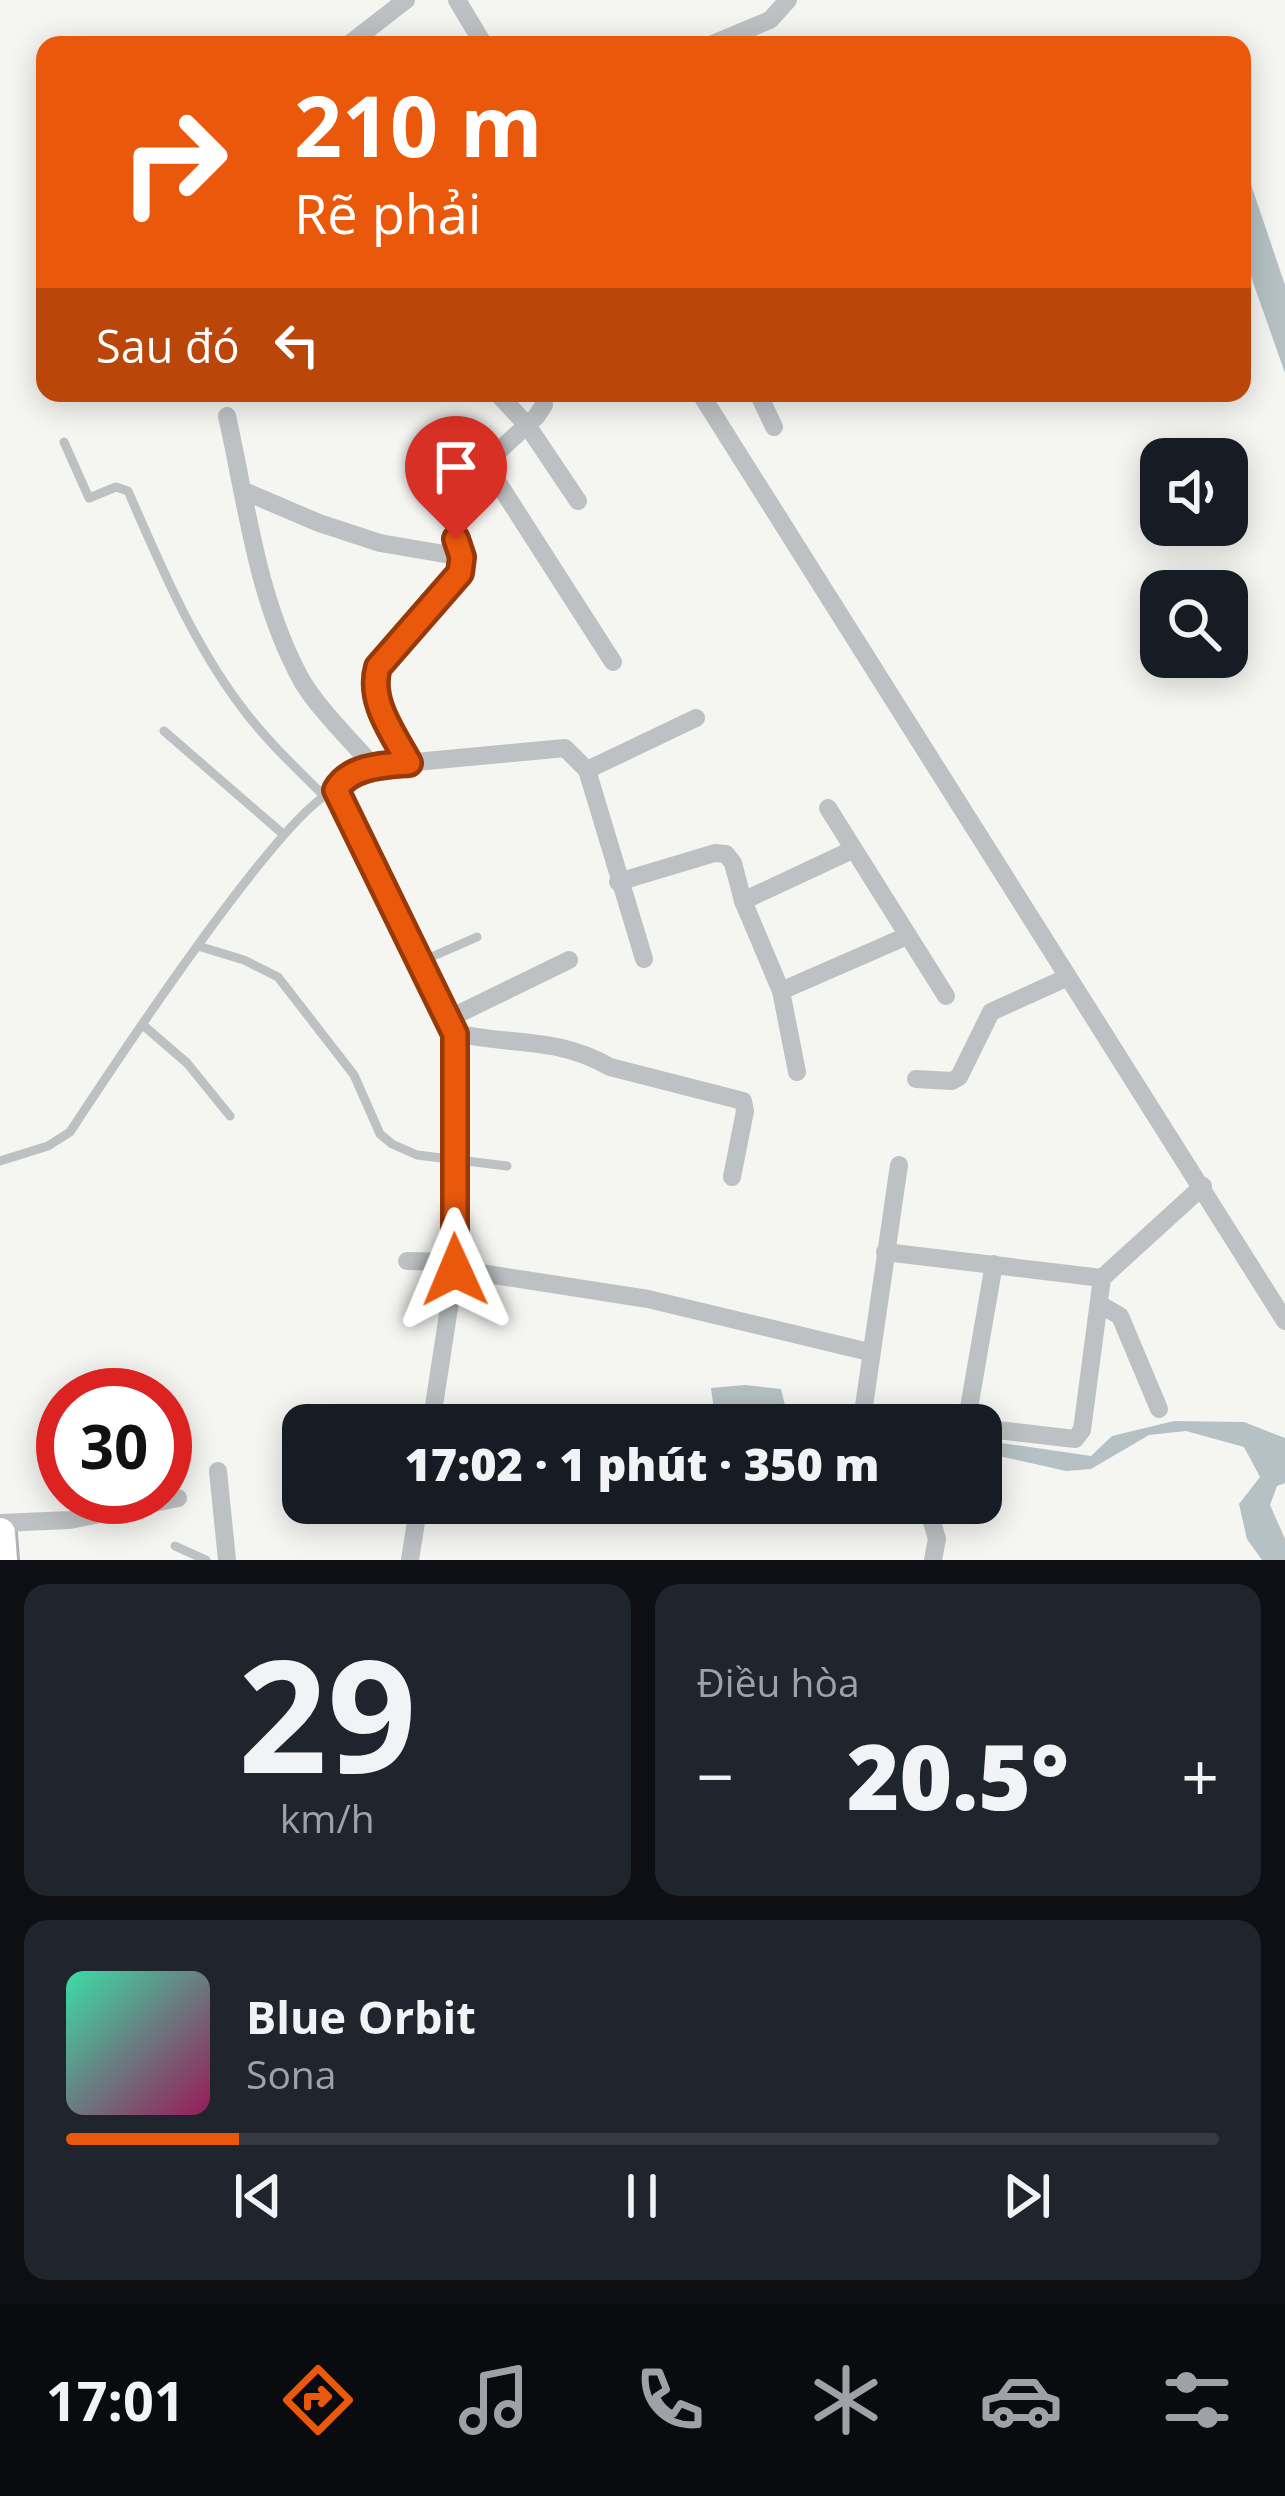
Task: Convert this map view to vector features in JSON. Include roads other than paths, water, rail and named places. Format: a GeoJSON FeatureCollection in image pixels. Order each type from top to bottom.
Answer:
{"type":"FeatureCollection","features":[{"type":"Feature","properties":{"kind":"main road"},"geometry":{"type":"LineString","coordinates":[[0,1533],[2,1560]]}},
{"type":"Feature","properties":{"kind":"street"},"geometry":{"type":"LineString","coordinates":[[360,36],[406,0]]}},
{"type":"Feature","properties":{"kind":"street"},"geometry":{"type":"LineString","coordinates":[[457,0],[479,36]]}},
{"type":"Feature","properties":{"kind":"street"},"geometry":{"type":"LineString","coordinates":[[732,36],[770,20],[788,0]]}},
{"type":"Feature","properties":{"kind":"street"},"geometry":{"type":"LineString","coordinates":[[505,402],[527,425],[578,501]]}},
{"type":"Feature","properties":{"kind":"street"},"geometry":{"type":"LineString","coordinates":[[409,763],[373,686],[378,667],[460,573],[462,557],[456,539],[460,507],[473,476],[527,425],[544,402]]}},
{"type":"Feature","properties":{"kind":"street"},"geometry":{"type":"LineString","coordinates":[[706,402],[1285,1322]]}},
{"type":"Feature","properties":{"kind":"street"},"geometry":{"type":"LineString","coordinates":[[762,402],[774,427]]}},
{"type":"Feature","properties":{"kind":"street"},"geometry":{"type":"LineString","coordinates":[[227,416],[276,627],[304,685],[373,766]]}},
{"type":"Feature","properties":{"kind":"street"},"geometry":{"type":"LineString","coordinates":[[486,464],[613,662]]}},
{"type":"Feature","properties":{"kind":"street"},"geometry":{"type":"LineString","coordinates":[[244,491],[380,543],[462,557]]}},
{"type":"Feature","properties":{"kind":"street"},"geometry":{"type":"LineString","coordinates":[[586,770],[696,718]]}},
{"type":"Feature","properties":{"kind":"street"},"geometry":{"type":"LineString","coordinates":[[434,1404],[455,1266],[452,1026],[329,792],[373,766],[566,748],[586,770],[644,959]]}},
{"type":"Feature","properties":{"kind":"street"},"geometry":{"type":"LineString","coordinates":[[828,808],[946,997]]}},
{"type":"Feature","properties":{"kind":"street"},"geometry":{"type":"LineString","coordinates":[[743,901],[852,850]]}},
{"type":"Feature","properties":{"kind":"street"},"geometry":{"type":"LineString","coordinates":[[618,882],[715,853],[726,854],[781,991],[797,1072]]}},
{"type":"Feature","properties":{"kind":"street"},"geometry":{"type":"LineString","coordinates":[[781,991],[907,936]]}},
{"type":"Feature","properties":{"kind":"street"},"geometry":{"type":"LineString","coordinates":[[452,1026],[569,960]]}},
{"type":"Feature","properties":{"kind":"street"},"geometry":{"type":"LineString","coordinates":[[916,1079],[959,1077],[992,1012],[1068,977]]}},
{"type":"Feature","properties":{"kind":"street"},"geometry":{"type":"LineString","coordinates":[[452,1026],[487,1040],[539,1042],[592,1056],[610,1067],[743,1101],[732,1178]]}},
{"type":"Feature","properties":{"kind":"street"},"geometry":{"type":"LineString","coordinates":[[864,1404],[899,1165]]}},
{"type":"Feature","properties":{"kind":"street"},"geometry":{"type":"LineString","coordinates":[[1002,1430],[1075,1439],[1082,1430],[1102,1278],[1203,1186]]}},
{"type":"Feature","properties":{"kind":"street"},"geometry":{"type":"LineString","coordinates":[[885,1252],[1102,1278]]}},
{"type":"Feature","properties":{"kind":"street"},"geometry":{"type":"LineString","coordinates":[[407,1261],[648,1299],[869,1352]]}},
{"type":"Feature","properties":{"kind":"street"},"geometry":{"type":"LineString","coordinates":[[968,1404],[994,1264]]}},
{"type":"Feature","properties":{"kind":"street"},"geometry":{"type":"LineString","coordinates":[[1099,1304],[1120,1316],[1159,1409]]}},
{"type":"Feature","properties":{"kind":"street"},"geometry":{"type":"LineString","coordinates":[[218,1471],[227,1560]]}},
{"type":"Feature","properties":{"kind":"street"},"geometry":{"type":"LineString","coordinates":[[0,1523],[36,1521]]}},
{"type":"Feature","properties":{"kind":"street"},"geometry":{"type":"LineString","coordinates":[[410,1560],[416,1524]]}},
{"type":"Feature","properties":{"kind":"street"},"geometry":{"type":"LineString","coordinates":[[933,1524],[937,1539],[933,1560]]}},
{"type":"Feature","properties":{"kind":"lane"},"geometry":{"type":"LineString","coordinates":[[0,1161],[48,1146],[70,1132],[283,834],[329,792],[266,736],[223,681],[177,598],[128,491],[116,487],[89,498],[64,442]]}},
{"type":"Feature","properties":{"kind":"lane"},"geometry":{"type":"LineString","coordinates":[[164,731],[283,834]]}},
{"type":"Feature","properties":{"kind":"lane"},"geometry":{"type":"LineString","coordinates":[[420,962],[477,937]]}},
{"type":"Feature","properties":{"kind":"lane"},"geometry":{"type":"LineString","coordinates":[[199,946],[278,977],[354,1075],[380,1134],[417,1155],[506,1166]]}},
{"type":"Feature","properties":{"kind":"lane"},"geometry":{"type":"LineString","coordinates":[[144,1026],[187,1063],[230,1116]]}},
{"type":"Feature","properties":{"kind":"lane"},"geometry":{"type":"LineString","coordinates":[[175,1546],[206,1560]]}}]}
